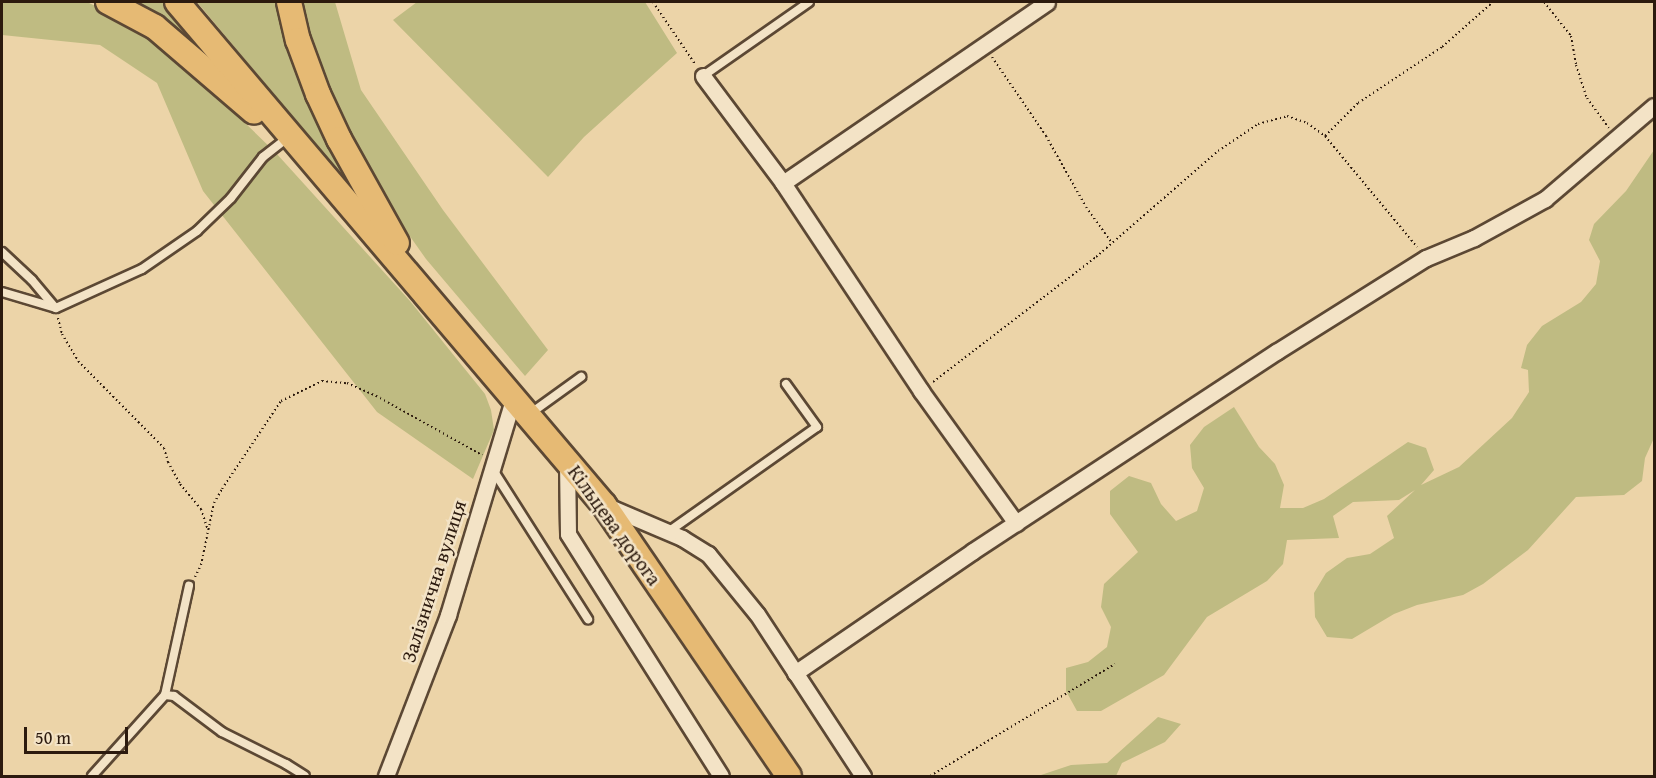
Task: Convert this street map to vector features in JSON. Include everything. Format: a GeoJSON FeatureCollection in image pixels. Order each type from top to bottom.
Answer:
{"type":"FeatureCollection","features":[{"type":"Feature","properties":{"kind":"highway"},"geometry":{"type":"LineString","coordinates":[[108,2],[155,27],[317,167]]}},
{"type":"Feature","properties":{"kind":"highway"},"geometry":{"type":"LineString","coordinates":[[177,2],[422,287]]}},
{"type":"Feature","properties":{"kind":"highway"},"geometry":{"type":"LineString","coordinates":[[289,2],[298,40],[318,94],[339,139],[422,287]]}},
{"type":"Feature","properties":{"kind":"highway","name":"Кільцева дорога"},"geometry":{"type":"LineString","coordinates":[[422,287],[604,505],[789,777]]}},
{"type":"Feature","properties":{"kind":"street"},"geometry":{"type":"LineString","coordinates":[[783,183],[1047,2]]}},
{"type":"Feature","properties":{"kind":"street"},"geometry":{"type":"LineString","coordinates":[[703,76],[783,183],[921,391],[1016,523]]}},
{"type":"Feature","properties":{"kind":"street"},"geometry":{"type":"LineString","coordinates":[[795,673],[1016,523],[1276,352],[1426,258],[1474,238],[1545,199],[1618,140],[1654,106]]}},
{"type":"Feature","properties":{"kind":"street","name":"Залізнична вулиця"},"geometry":{"type":"LineString","coordinates":[[386,777],[448,615],[514,396]]}},
{"type":"Feature","properties":{"kind":"street"},"geometry":{"type":"LineString","coordinates":[[567,459],[568,534],[721,777]]}},
{"type":"Feature","properties":{"kind":"street"},"geometry":{"type":"LineString","coordinates":[[604,505],[668,532],[708,554],[757,614],[863,777]]}},
{"type":"Feature","properties":{"kind":"lane"},"geometry":{"type":"LineString","coordinates":[[703,76],[809,2]]}},
{"type":"Feature","properties":{"kind":"lane"},"geometry":{"type":"LineString","coordinates":[[2,292],[56,308],[142,269],[197,231],[231,198],[263,157],[286,140]]}},
{"type":"Feature","properties":{"kind":"lane"},"geometry":{"type":"LineString","coordinates":[[2,252],[32,280],[56,308]]}},
{"type":"Feature","properties":{"kind":"lane"},"geometry":{"type":"LineString","coordinates":[[529,414],[581,377]]}},
{"type":"Feature","properties":{"kind":"lane"},"geometry":{"type":"LineString","coordinates":[[668,532],[817,427],[786,384]]}},
{"type":"Feature","properties":{"kind":"lane"},"geometry":{"type":"LineString","coordinates":[[495,464],[588,619]]}},
{"type":"Feature","properties":{"kind":"lane"},"geometry":{"type":"LineString","coordinates":[[92,777],[165,695],[189,586]]}},
{"type":"Feature","properties":{"kind":"lane"},"geometry":{"type":"LineString","coordinates":[[165,695],[174,696],[222,732],[286,764],[304,777]]}},
{"type":"Feature","properties":{"kind":"path"},"geometry":{"type":"LineString","coordinates":[[652,2],[703,76]]}},
{"type":"Feature","properties":{"kind":"path"},"geometry":{"type":"LineString","coordinates":[[1325,136],[1358,103],[1442,47],[1493,2]]}},
{"type":"Feature","properties":{"kind":"path"},"geometry":{"type":"LineString","coordinates":[[1544,2],[1571,36],[1576,65],[1587,98],[1618,140]]}},
{"type":"Feature","properties":{"kind":"path"},"geometry":{"type":"LineString","coordinates":[[984,45],[1046,136],[1086,207],[1112,243]]}},
{"type":"Feature","properties":{"kind":"path"},"geometry":{"type":"LineString","coordinates":[[921,391],[1112,243],[1218,151],[1258,124],[1287,116],[1307,123],[1325,136],[1426,258]]}},
{"type":"Feature","properties":{"kind":"path"},"geometry":{"type":"LineString","coordinates":[[56,308],[63,334],[78,361],[164,448],[168,462],[180,484],[201,509],[208,530]]}},
{"type":"Feature","properties":{"kind":"path"},"geometry":{"type":"LineString","coordinates":[[189,586],[201,565],[214,503],[281,401],[322,381],[347,383],[405,411],[495,464]]}},
{"type":"Feature","properties":{"kind":"path"},"geometry":{"type":"LineString","coordinates":[[930,777],[1115,664]]}},
{"type":"Feature","properties":{"kind":"shaded area"},"geometry":{"type":"Polygon","coordinates":[[[2,2],[87,2],[133,24],[176,56],[276,153],[410,301],[485,394],[491,410],[494,430],[473,479],[377,412],[203,191],[157,83],[100,45],[2,35],[2,2]]]}},
{"type":"Feature","properties":{"kind":"shaded area"},"geometry":{"type":"Polygon","coordinates":[[[122,2],[163,2],[221,67],[122,2]]]}},
{"type":"Feature","properties":{"kind":"shaded area"},"geometry":{"type":"Polygon","coordinates":[[[197,2],[282,2],[364,202],[197,2]]]}},
{"type":"Feature","properties":{"kind":"shaded area"},"geometry":{"type":"Polygon","coordinates":[[[300,2],[335,2],[361,90],[443,210],[548,350],[525,376],[426,259],[373,184],[327,91],[300,2]]]}},
{"type":"Feature","properties":{"kind":"shaded area"},"geometry":{"type":"Polygon","coordinates":[[[417,2],[645,2],[677,53],[584,137],[548,177],[393,20],[417,2]]]}},
{"type":"Feature","properties":{"kind":"shaded area"},"geometry":{"type":"Polygon","coordinates":[[[1654,150],[1654,438],[1645,458],[1642,481],[1624,495],[1576,497],[1528,550],[1483,584],[1463,595],[1417,605],[1394,614],[1352,639],[1327,637],[1315,617],[1314,593],[1326,573],[1347,558],[1370,554],[1394,538],[1387,516],[1415,490],[1399,500],[1353,502],[1333,516],[1339,538],[1287,540],[1283,564],[1267,581],[1207,617],[1164,675],[1101,711],[1077,711],[1066,691],[1066,668],[1088,662],[1107,647],[1111,627],[1101,607],[1104,584],[1138,552],[1110,514],[1110,491],[1129,476],[1151,483],[1161,504],[1176,521],[1197,511],[1204,488],[1192,468],[1190,445],[1204,427],[1234,407],[1259,447],[1275,464],[1284,485],[1280,508],[1303,508],[1324,499],[1408,442],[1426,448],[1434,470],[1421,485],[1459,467],[1512,418],[1529,392],[1528,370],[1521,368],[1527,345],[1542,326],[1581,302],[1596,284],[1600,261],[1589,240],[1594,224],[1626,191],[1654,150]]]}},
{"type":"Feature","properties":{"kind":"shaded area"},"geometry":{"type":"Polygon","coordinates":[[[1158,717],[1181,724],[1165,742],[1122,763],[1116,776],[1038,776],[1071,765],[1107,763],[1158,717]]]}}]}
